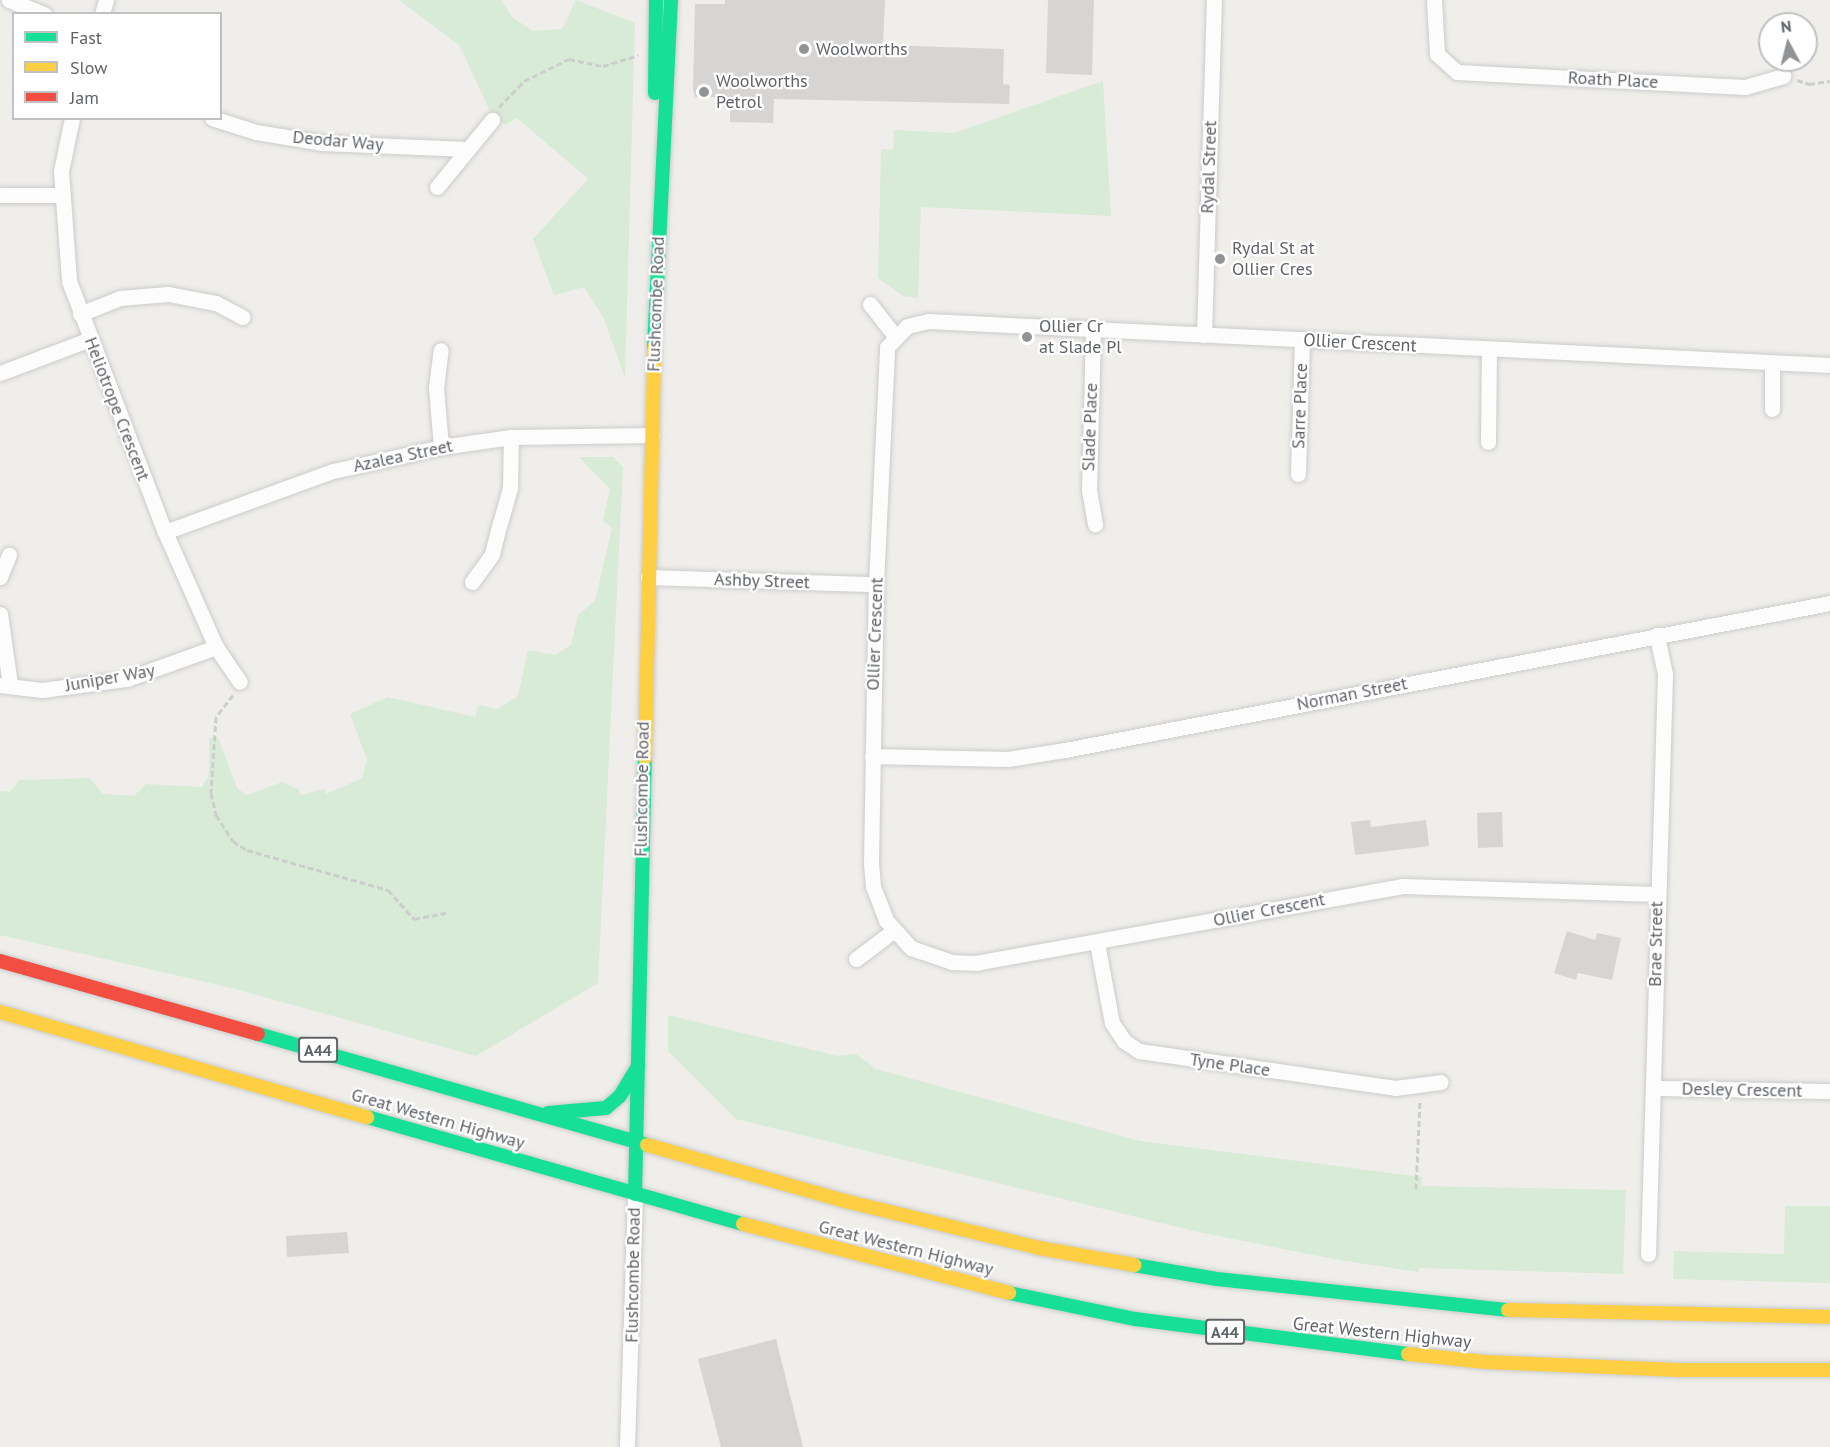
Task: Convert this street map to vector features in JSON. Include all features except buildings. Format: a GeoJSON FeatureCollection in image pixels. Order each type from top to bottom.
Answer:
{"type":"FeatureCollection","features":[{"type":"Feature","properties":{"kind":"main road","name":"Flushcombe Road"},"geometry":{"type":"LineString","coordinates":[[656,0],[656,98],[662,132]]}},
{"type":"Feature","properties":{"kind":"main road","name":"Flushcombe Road"},"geometry":{"type":"LineString","coordinates":[[634,1194],[652,435],[662,132],[668,100],[671,0]]}},
{"type":"Feature","properties":{"kind":"main road","name":"Great Western Highway"},"geometry":{"type":"LineString","coordinates":[[0,960],[845,1201],[1028,1245],[1217,1279],[1539,1313],[1830,1317]]}},
{"type":"Feature","properties":{"kind":"main road","name":"Great Western Highway"},"geometry":{"type":"LineString","coordinates":[[0,1012],[634,1194],[945,1279],[1146,1321],[1323,1346],[1486,1362],[1679,1370],[1830,1370]]}},
{"type":"Feature","properties":{"kind":"main road"},"geometry":{"type":"LineString","coordinates":[[539,1113],[591,1112],[606,1108],[620,1096],[638,1065]]}},
{"type":"Feature","properties":{"kind":"street"},"geometry":{"type":"LineString","coordinates":[[9,0],[39,12]]}},
{"type":"Feature","properties":{"kind":"street","name":"Rydal Street"},"geometry":{"type":"LineString","coordinates":[[1204,335],[1214,0]]}},
{"type":"Feature","properties":{"kind":"street","name":"Roath Place"},"geometry":{"type":"LineString","coordinates":[[1434,0],[1434,42],[1438,68],[1466,73],[1745,87],[1784,76]]}},
{"type":"Feature","properties":{"kind":"street","name":"Heliotrope Crescent"},"geometry":{"type":"LineString","coordinates":[[72,120],[60,171],[69,280],[80,314],[165,532],[216,647],[240,682]]}},
{"type":"Feature","properties":{"kind":"street","name":"Deodar Way"},"geometry":{"type":"LineString","coordinates":[[218,120],[256,132],[323,143],[467,149]]}},
{"type":"Feature","properties":{"kind":"street"},"geometry":{"type":"LineString","coordinates":[[437,187],[492,120]]}},
{"type":"Feature","properties":{"kind":"street"},"geometry":{"type":"LineString","coordinates":[[0,195],[61,195]]}},
{"type":"Feature","properties":{"kind":"street"},"geometry":{"type":"LineString","coordinates":[[80,314],[120,298],[168,294],[216,303],[242,317]]}},
{"type":"Feature","properties":{"kind":"street"},"geometry":{"type":"LineString","coordinates":[[870,304],[894,335]]}},
{"type":"Feature","properties":{"kind":"street","name":"Ollier Crescent"},"geometry":{"type":"LineString","coordinates":[[1657,894],[1403,886],[1097,943],[964,964],[938,959],[911,948],[893,931],[880,909],[871,874],[876,584],[884,361],[894,335],[907,326],[928,321],[1830,365]]}},
{"type":"Feature","properties":{"kind":"street","name":"Slade Place"},"geometry":{"type":"LineString","coordinates":[[1093,329],[1089,490],[1095,524]]}},
{"type":"Feature","properties":{"kind":"street"},"geometry":{"type":"LineString","coordinates":[[0,373],[90,339]]}},
{"type":"Feature","properties":{"kind":"street","name":"Sarre Place"},"geometry":{"type":"LineString","coordinates":[[1298,474],[1302,339]]}},
{"type":"Feature","properties":{"kind":"street"},"geometry":{"type":"LineString","coordinates":[[441,350],[436,388],[441,447]]}},
{"type":"Feature","properties":{"kind":"street"},"geometry":{"type":"LineString","coordinates":[[1488,442],[1489,350]]}},
{"type":"Feature","properties":{"kind":"street"},"geometry":{"type":"LineString","coordinates":[[1772,363],[1772,409]]}},
{"type":"Feature","properties":{"kind":"street","name":"Azalea Street"},"geometry":{"type":"LineString","coordinates":[[165,532],[333,471],[441,447],[511,437],[652,435]]}},
{"type":"Feature","properties":{"kind":"street"},"geometry":{"type":"LineString","coordinates":[[472,582],[492,554],[510,487],[511,437]]}},
{"type":"Feature","properties":{"kind":"street"},"geometry":{"type":"LineString","coordinates":[[0,577],[9,555]]}},
{"type":"Feature","properties":{"kind":"street","name":"Ashby Street"},"geometry":{"type":"LineString","coordinates":[[648,577],[876,584]]}},
{"type":"Feature","properties":{"kind":"street","name":"Norman Street"},"geometry":{"type":"LineString","coordinates":[[872,756],[1008,759],[1053,752],[1830,603]]}},
{"type":"Feature","properties":{"kind":"street"},"geometry":{"type":"LineString","coordinates":[[0,614],[5,684]]}},
{"type":"Feature","properties":{"kind":"street","name":"Brae Street"},"geometry":{"type":"LineString","coordinates":[[1648,1254],[1665,674],[1657,635]]}},
{"type":"Feature","properties":{"kind":"street","name":"Juniper Way"},"geometry":{"type":"LineString","coordinates":[[5,684],[42,690],[127,679],[216,647]]}},
{"type":"Feature","properties":{"kind":"street"},"geometry":{"type":"LineString","coordinates":[[856,959],[893,931]]}},
{"type":"Feature","properties":{"kind":"street","name":"Tyne Place"},"geometry":{"type":"LineString","coordinates":[[1097,943],[1112,1023],[1124,1041],[1139,1052],[1395,1088],[1421,1087],[1441,1082]]}},
{"type":"Feature","properties":{"kind":"street","name":"Desley Crescent"},"geometry":{"type":"LineString","coordinates":[[1654,1088],[1830,1091]]}},
{"type":"Feature","properties":{"kind":"street","name":"Flushcombe Road"},"geometry":{"type":"LineString","coordinates":[[627,1447],[634,1194]]}},
{"type":"Feature","properties":{"kind":"path"},"geometry":{"type":"LineString","coordinates":[[492,120],[510,94],[542,69],[569,59],[603,66],[630,55],[646,55]]}},
{"type":"Feature","properties":{"kind":"path"},"geometry":{"type":"LineString","coordinates":[[1784,76],[1809,84],[1830,81]]}},
{"type":"Feature","properties":{"kind":"path"},"geometry":{"type":"LineString","coordinates":[[240,682],[216,717],[212,793],[216,815],[233,841],[247,850],[388,890],[414,919],[446,913]]}},
{"type":"Feature","properties":{"kind":"path"},"geometry":{"type":"LineString","coordinates":[[1416,1189],[1421,1087]]}},
{"type":"Feature","properties":{"kind":"green space"},"geometry":{"type":"Polygon","coordinates":[[[399,0],[501,0],[512,17],[533,31],[562,29],[576,0],[635,23],[625,377],[603,317],[584,287],[554,295],[533,239],[588,179],[517,118],[505,125],[490,111],[459,45],[399,0]]]}},
{"type":"Feature","properties":{"kind":"green space"},"geometry":{"type":"Polygon","coordinates":[[[1103,81],[1111,216],[921,207],[918,298],[903,296],[878,278],[881,149],[893,150],[894,130],[954,133],[1103,81]]]}},
{"type":"Feature","properties":{"kind":"green space"},"geometry":{"type":"Polygon","coordinates":[[[579,457],[613,457],[623,467],[598,983],[476,1056],[232,988],[0,935],[0,791],[10,792],[19,780],[90,778],[103,794],[134,796],[146,784],[202,787],[209,775],[209,738],[218,737],[237,788],[247,795],[282,782],[299,790],[300,795],[324,789],[326,794],[362,778],[367,760],[350,714],[388,697],[475,717],[478,705],[497,709],[518,696],[528,650],[555,655],[571,645],[578,615],[595,601],[612,528],[603,520],[610,489],[579,457]]]}},
{"type":"Feature","properties":{"kind":"green space"},"geometry":{"type":"Polygon","coordinates":[[[668,1015],[838,1056],[856,1054],[876,1069],[1140,1141],[1422,1177],[1421,1186],[1626,1190],[1623,1274],[1419,1268],[1419,1272],[1339,1260],[1194,1231],[736,1119],[668,1051],[668,1015]]]}},
{"type":"Feature","properties":{"kind":"green space"},"geometry":{"type":"Polygon","coordinates":[[[1785,1206],[1830,1206],[1830,1283],[1673,1279],[1674,1251],[1784,1254],[1785,1206]]]}},
{"type":"Feature","properties":{"kind":"traffic: fast"},"geometry":{"type":"LineString","coordinates":[[655,93],[656,0]]}},
{"type":"Feature","properties":{"kind":"traffic: fast"},"geometry":{"type":"LineString","coordinates":[[654,347],[671,0]]}},
{"type":"Feature","properties":{"kind":"traffic: fast"},"geometry":{"type":"LineString","coordinates":[[635,1194],[645,758]]}},
{"type":"Feature","properties":{"kind":"traffic: fast"},"geometry":{"type":"LineString","coordinates":[[258,1034],[647,1145]]}},
{"type":"Feature","properties":{"kind":"traffic: fast"},"geometry":{"type":"LineString","coordinates":[[548,1113],[606,1108],[620,1096],[638,1066]]}},
{"type":"Feature","properties":{"kind":"traffic: fast"},"geometry":{"type":"LineString","coordinates":[[367,1117],[743,1224]]}},
{"type":"Feature","properties":{"kind":"traffic: fast"},"geometry":{"type":"LineString","coordinates":[[1134,1265],[1217,1279],[1508,1310]]}},
{"type":"Feature","properties":{"kind":"traffic: fast"},"geometry":{"type":"LineString","coordinates":[[1009,1293],[1135,1319],[1408,1354]]}},
{"type":"Feature","properties":{"kind":"traffic: slow"},"geometry":{"type":"LineString","coordinates":[[645,758],[654,347]]}},
{"type":"Feature","properties":{"kind":"traffic: slow"},"geometry":{"type":"LineString","coordinates":[[0,1012],[367,1117]]}},
{"type":"Feature","properties":{"kind":"traffic: slow"},"geometry":{"type":"LineString","coordinates":[[647,1145],[845,1201],[1039,1248],[1134,1265]]}},
{"type":"Feature","properties":{"kind":"traffic: slow"},"geometry":{"type":"LineString","coordinates":[[743,1224],[1009,1293]]}},
{"type":"Feature","properties":{"kind":"traffic: slow"},"geometry":{"type":"LineString","coordinates":[[1508,1310],[1830,1317]]}},
{"type":"Feature","properties":{"kind":"traffic: slow"},"geometry":{"type":"LineString","coordinates":[[1408,1354],[1486,1362],[1679,1370],[1830,1370]]}},
{"type":"Feature","properties":{"kind":"traffic: jam"},"geometry":{"type":"LineString","coordinates":[[0,961],[258,1034]]}},
{"type":"Feature","properties":{"kind":"place","name":"Woolworths"},"geometry":{"type":"Point","coordinates":[804,49]}},
{"type":"Feature","properties":{"kind":"place","name":"Woolworths Petrol"},"geometry":{"type":"Point","coordinates":[704,92]}},
{"type":"Feature","properties":{"kind":"place","name":"Rydal St at Ollier Cres"},"geometry":{"type":"Point","coordinates":[1220,259]}},
{"type":"Feature","properties":{"kind":"place","name":"Ollier Cr at Slade Pl"},"geometry":{"type":"Point","coordinates":[1027,337]}}]}
